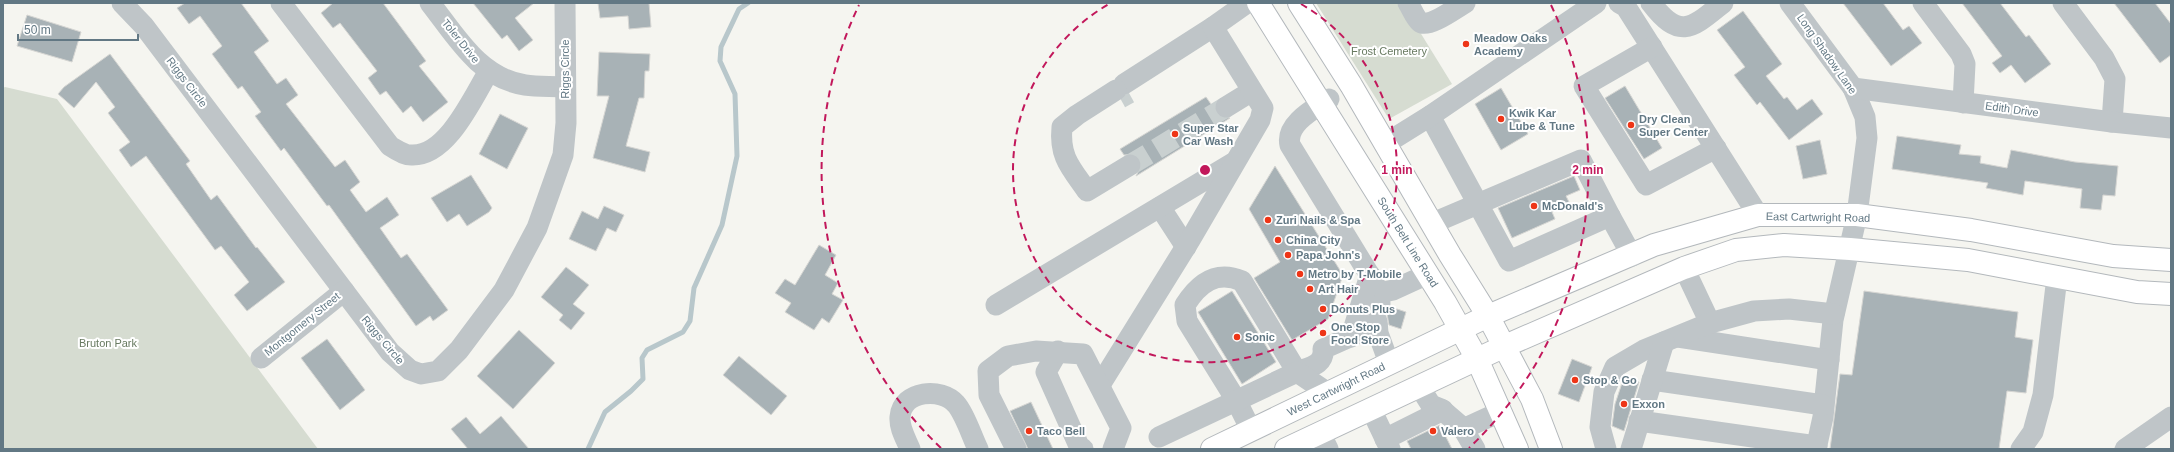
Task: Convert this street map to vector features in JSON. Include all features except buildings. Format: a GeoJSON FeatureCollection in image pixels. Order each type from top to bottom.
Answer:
{"type":"FeatureCollection","features":[{"type":"Feature","properties":{"kind":"main road"},"geometry":{"type":"LineString","coordinates":[[1258,3],[1305,77],[1323,90],[1326,101],[1361,147],[1367,151],[1375,150],[1385,144]]}},
{"type":"Feature","properties":{"kind":"main road"},"geometry":{"type":"LineString","coordinates":[[1299,3],[1433,223],[1450,255],[1505,346],[1532,400],[1551,449]]}},
{"type":"Feature","properties":{"kind":"main road","name":"South Belt Line Road"},"geometry":{"type":"LineString","coordinates":[[1326,101],[1477,359],[1517,449]]}},
{"type":"Feature","properties":{"kind":"main road","name":"East Cartwright Road"},"geometry":{"type":"LineString","coordinates":[[1460,329],[1632,256],[1654,245],[1758,215],[1857,215],[1971,230],[2113,256],[2171,260]]}},
{"type":"Feature","properties":{"kind":"main road"},"geometry":{"type":"LineString","coordinates":[[1286,449],[1324,441],[1371,409],[1505,346],[1684,268],[1736,250],[1784,245],[1850,249],[1968,260],[2137,292],[2171,294]]}},
{"type":"Feature","properties":{"kind":"main road","name":"West Cartwright Road"},"geometry":{"type":"LineString","coordinates":[[1212,449],[1460,329]]}},
{"type":"Feature","properties":{"kind":"street","name":"Riggs Circle"},"geometry":{"type":"LineString","coordinates":[[122,3],[144,26],[390,352],[410,370],[421,374],[438,371],[459,350],[504,290],[537,228],[563,155],[566,122],[565,3]]}},
{"type":"Feature","properties":{"kind":"street"},"geometry":{"type":"LineString","coordinates":[[281,3],[390,146],[411,156],[423,154],[448,136],[489,71]]}},
{"type":"Feature","properties":{"kind":"street","name":"Toler Drive"},"geometry":{"type":"LineString","coordinates":[[430,3],[470,54],[489,71],[500,77],[524,85],[565,87]]}},
{"type":"Feature","properties":{"kind":"street"},"geometry":{"type":"LineString","coordinates":[[1130,165],[1087,191],[1065,158],[1060,143],[1062,127],[1089,107],[1213,27],[1247,3]]}},
{"type":"Feature","properties":{"kind":"street"},"geometry":{"type":"LineString","coordinates":[[1408,3],[1419,22],[1425,24],[1431,23],[1465,3]]}},
{"type":"Feature","properties":{"kind":"street"},"geometry":{"type":"LineString","coordinates":[[1385,144],[1430,116],[1596,3]]}},
{"type":"Feature","properties":{"kind":"street"},"geometry":{"type":"LineString","coordinates":[[1619,3],[1626,7],[1758,215]]}},
{"type":"Feature","properties":{"kind":"street"},"geometry":{"type":"LineString","coordinates":[[1651,3],[1669,24],[1681,28],[1696,25],[1723,3]]}},
{"type":"Feature","properties":{"kind":"street","name":"Long Shadow Lane"},"geometry":{"type":"LineString","coordinates":[[1790,3],[1853,88],[1865,117],[1867,138],[1857,215],[1834,314],[1823,404],[1823,417],[1816,447]]}},
{"type":"Feature","properties":{"kind":"street"},"geometry":{"type":"LineString","coordinates":[[1923,3],[1961,54],[1965,64],[1963,103]]}},
{"type":"Feature","properties":{"kind":"street"},"geometry":{"type":"LineString","coordinates":[[2063,3],[2104,58],[2115,79],[2112,122]]}},
{"type":"Feature","properties":{"kind":"street"},"geometry":{"type":"LineString","coordinates":[[1100,385],[1186,247],[1260,120],[1262,108],[1213,27]]}},
{"type":"Feature","properties":{"kind":"street"},"geometry":{"type":"LineString","coordinates":[[1652,47],[1584,86],[1642,179],[1646,185],[1716,148]]}},
{"type":"Feature","properties":{"kind":"street","name":"Edith Drive"},"geometry":{"type":"LineString","coordinates":[[1853,88],[2112,122],[2171,128]]}},
{"type":"Feature","properties":{"kind":"street"},"geometry":{"type":"LineString","coordinates":[[1226,107],[1252,91]]}},
{"type":"Feature","properties":{"kind":"street"},"geometry":{"type":"LineString","coordinates":[[1326,101],[1295,125],[1288,137],[1290,145],[1376,303],[1378,333],[1389,364]]}},
{"type":"Feature","properties":{"kind":"street"},"geometry":{"type":"LineString","coordinates":[[1430,116],[1480,204],[1509,260],[1610,216]]}},
{"type":"Feature","properties":{"kind":"street"},"geometry":{"type":"LineString","coordinates":[[1433,223],[1581,160],[1632,256]]}},
{"type":"Feature","properties":{"kind":"street"},"geometry":{"type":"LineString","coordinates":[[996,305],[1236,162]]}},
{"type":"Feature","properties":{"kind":"street"},"geometry":{"type":"LineString","coordinates":[[1160,207],[1186,247]]}},
{"type":"Feature","properties":{"kind":"street"},"geometry":{"type":"LineString","coordinates":[[1684,268],[1710,323]]}},
{"type":"Feature","properties":{"kind":"street"},"geometry":{"type":"LineString","coordinates":[[1159,437],[1296,372],[1321,362],[1324,356],[1323,349],[1351,337],[1376,303],[1393,290],[1428,274]]}},
{"type":"Feature","properties":{"kind":"street"},"geometry":{"type":"LineString","coordinates":[[1251,430],[1236,400],[1187,321],[1184,305],[1192,294],[1214,278],[1230,276],[1242,281],[1296,372],[1328,393]]}},
{"type":"Feature","properties":{"kind":"street"},"geometry":{"type":"LineString","coordinates":[[2020,449],[2034,432],[2044,394],[2057,277]]}},
{"type":"Feature","properties":{"kind":"street","name":"Montgomery Street"},"geometry":{"type":"LineString","coordinates":[[261,358],[344,291]]}},
{"type":"Feature","properties":{"kind":"street"},"geometry":{"type":"LineString","coordinates":[[1351,337],[1376,303]]}},
{"type":"Feature","properties":{"kind":"street"},"geometry":{"type":"LineString","coordinates":[[1606,449],[1600,427],[1604,392],[1615,367],[1644,350],[1710,323],[1754,311],[1789,309],[1834,314]]}},
{"type":"Feature","properties":{"kind":"street"},"geometry":{"type":"LineString","coordinates":[[1671,340],[1829,360]]}},
{"type":"Feature","properties":{"kind":"street"},"geometry":{"type":"LineString","coordinates":[[1631,449],[1652,380],[1671,340]]}},
{"type":"Feature","properties":{"kind":"street"},"geometry":{"type":"LineString","coordinates":[[1016,449],[989,395],[988,371],[1008,356],[1036,351],[1058,351],[1083,354],[1100,385],[1120,428],[1113,449]]}},
{"type":"Feature","properties":{"kind":"street"},"geometry":{"type":"LineString","coordinates":[[1058,351],[1046,372],[1079,446],[1083,449]]}},
{"type":"Feature","properties":{"kind":"street"},"geometry":{"type":"LineString","coordinates":[[1652,380],[1823,404]]}},
{"type":"Feature","properties":{"kind":"street"},"geometry":{"type":"LineString","coordinates":[[1419,386],[1430,405],[1443,410],[1463,429],[1475,449]]}},
{"type":"Feature","properties":{"kind":"street"},"geometry":{"type":"LineString","coordinates":[[910,449],[901,428],[900,415],[907,402],[920,395],[934,392],[947,397],[957,404],[978,449]]}},
{"type":"Feature","properties":{"kind":"street"},"geometry":{"type":"LineString","coordinates":[[1371,409],[1387,444],[1443,410]]}},
{"type":"Feature","properties":{"kind":"street"},"geometry":{"type":"LineString","coordinates":[[1463,429],[1500,412]]}},
{"type":"Feature","properties":{"kind":"street"},"geometry":{"type":"LineString","coordinates":[[2125,449],[2171,417]]}},
{"type":"Feature","properties":{"kind":"street"},"geometry":{"type":"LineString","coordinates":[[1640,421],[1816,447]]}},
{"type":"Feature","properties":{"kind":"green space","name":"Frost Cemetery"},"geometry":{"type":"Polygon","coordinates":[[[1316,3],[1402,3],[1452,84],[1389,119],[1316,3]]]}},
{"type":"Feature","properties":{"kind":"green space","name":"Bruton Park"},"geometry":{"type":"Polygon","coordinates":[[[5,87],[57,99],[318,449],[3,449],[3,88],[5,87]]]}},
{"type":"Feature","properties":{"kind":"waterway"},"geometry":{"type":"LineString","coordinates":[[588,449],[605,412],[643,379],[642,358],[647,350],[683,332],[690,321],[694,288],[722,225],[737,156],[735,94],[720,61],[721,47],[739,9],[748,3]]}},
{"type":"Feature","properties":{"kind":"tunnel"},"geometry":{"type":"LineString","coordinates":[[1120,98],[1129,93]]}},
{"type":"Feature","properties":{"kind":"tunnel"},"geometry":{"type":"LineString","coordinates":[[1130,165],[1226,107]]}},
{"type":"Feature","properties":{"kind":"place","name":"Meadow Oaks Academy"},"geometry":{"type":"Point","coordinates":[1466,44]}},
{"type":"Feature","properties":{"kind":"place","name":"Kwik Kar Lube & Tune"},"geometry":{"type":"Point","coordinates":[1501,119]}},
{"type":"Feature","properties":{"kind":"place","name":"Dry Clean Super Center"},"geometry":{"type":"Point","coordinates":[1631,125]}},
{"type":"Feature","properties":{"kind":"place","name":"Super Star Car Wash"},"geometry":{"type":"Point","coordinates":[1175,134]}},
{"type":"Feature","properties":{"kind":"place","name":"McDonald's"},"geometry":{"type":"Point","coordinates":[1534,206]}},
{"type":"Feature","properties":{"kind":"place","name":"Zuri Nails & Spa"},"geometry":{"type":"Point","coordinates":[1268,220]}},
{"type":"Feature","properties":{"kind":"place","name":"China City"},"geometry":{"type":"Point","coordinates":[1278,240]}},
{"type":"Feature","properties":{"kind":"place","name":"Papa John's"},"geometry":{"type":"Point","coordinates":[1288,255]}},
{"type":"Feature","properties":{"kind":"place","name":"Metro by T-Mobile"},"geometry":{"type":"Point","coordinates":[1300,274]}},
{"type":"Feature","properties":{"kind":"place","name":"Art Hair"},"geometry":{"type":"Point","coordinates":[1310,289]}},
{"type":"Feature","properties":{"kind":"place","name":"Donuts Plus"},"geometry":{"type":"Point","coordinates":[1323,309]}},
{"type":"Feature","properties":{"kind":"place","name":"One Stop Food Store"},"geometry":{"type":"Point","coordinates":[1323,333]}},
{"type":"Feature","properties":{"kind":"place","name":"Sonic"},"geometry":{"type":"Point","coordinates":[1237,337]}},
{"type":"Feature","properties":{"kind":"place","name":"Stop & Go"},"geometry":{"type":"Point","coordinates":[1575,380]}},
{"type":"Feature","properties":{"kind":"place","name":"Exxon"},"geometry":{"type":"Point","coordinates":[1624,404]}},
{"type":"Feature","properties":{"kind":"place","name":"Taco Bell"},"geometry":{"type":"Point","coordinates":[1029,431]}},
{"type":"Feature","properties":{"kind":"place","name":"Valero"},"geometry":{"type":"Point","coordinates":[1433,431]}}]}
